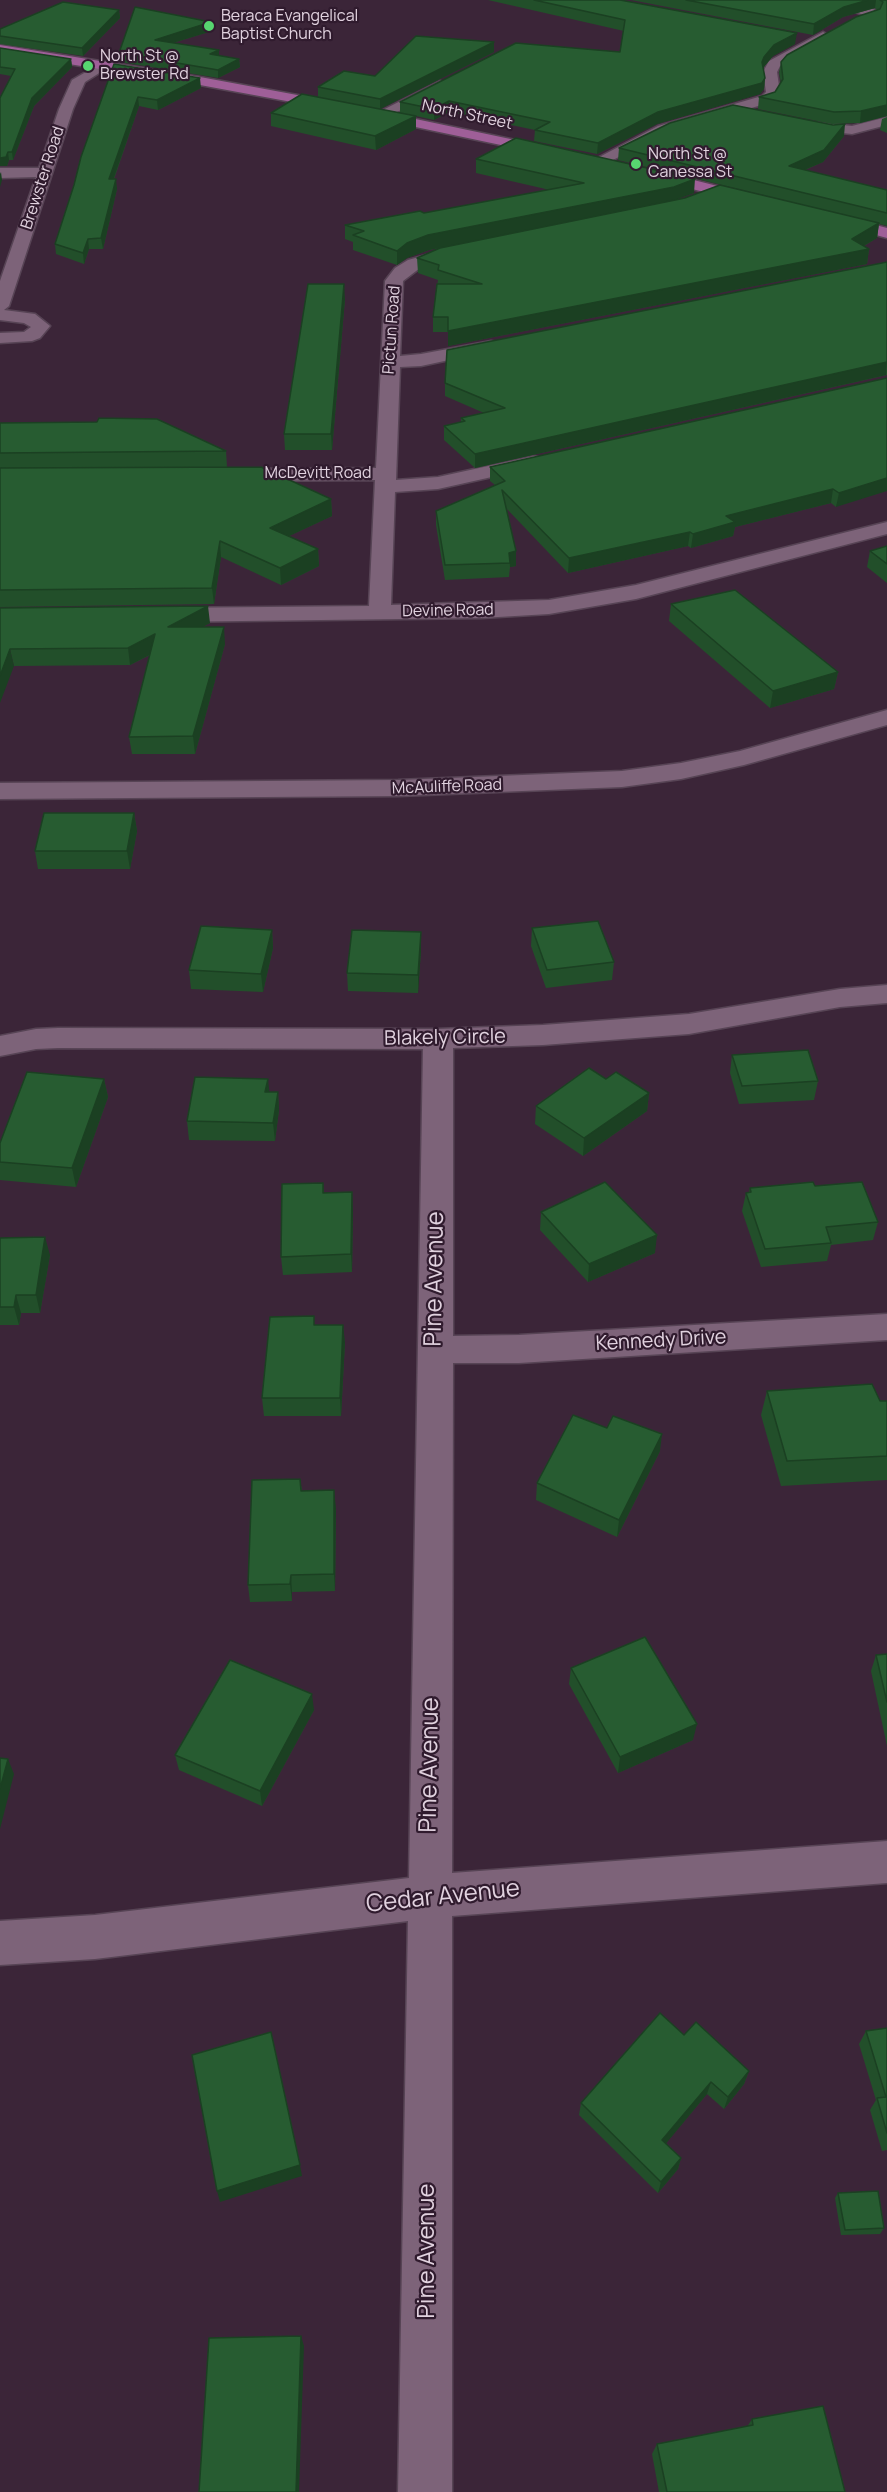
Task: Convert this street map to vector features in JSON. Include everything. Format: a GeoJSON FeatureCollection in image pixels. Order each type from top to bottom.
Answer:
{"type":"FeatureCollection","features":[{"type":"Feature","properties":{"kind":"main road","name":"North Street"},"geometry":{"type":"LineString","coordinates":[[0,50],[105,65],[380,115],[618,167]]}},
{"type":"Feature","properties":{"kind":"main road"},"geometry":{"type":"LineString","coordinates":[[640,172],[766,202]]}},
{"type":"Feature","properties":{"kind":"main road"},"geometry":{"type":"LineString","coordinates":[[823,217],[887,233]]}},
{"type":"Feature","properties":{"kind":"street"},"geometry":{"type":"LineString","coordinates":[[843,0],[881,17]]}},
{"type":"Feature","properties":{"kind":"street"},"geometry":{"type":"LineString","coordinates":[[849,22],[881,17]]}},
{"type":"Feature","properties":{"kind":"street"},"geometry":{"type":"LineString","coordinates":[[598,162],[663,129],[771,96],[773,89],[770,72],[774,64],[834,30]]}},
{"type":"Feature","properties":{"kind":"street"},"geometry":{"type":"LineString","coordinates":[[792,36],[815,41]]}},
{"type":"Feature","properties":{"kind":"street","name":"Brewster Road"},"geometry":{"type":"LineString","coordinates":[[0,306],[63,118],[77,83],[87,74],[105,65]]}},
{"type":"Feature","properties":{"kind":"street"},"geometry":{"type":"LineString","coordinates":[[380,115],[454,78]]}},
{"type":"Feature","properties":{"kind":"street"},"geometry":{"type":"LineString","coordinates":[[732,109],[760,117]]}},
{"type":"Feature","properties":{"kind":"street"},"geometry":{"type":"LineString","coordinates":[[790,123],[842,130],[861,129],[887,121]]}},
{"type":"Feature","properties":{"kind":"street"},"geometry":{"type":"LineString","coordinates":[[0,173],[45,172]]}},
{"type":"Feature","properties":{"kind":"street"},"geometry":{"type":"LineString","coordinates":[[696,201],[719,191]]}},
{"type":"Feature","properties":{"kind":"street","name":"Pictun Road"},"geometry":{"type":"LineString","coordinates":[[380,612],[392,294],[397,277],[407,268],[424,260],[471,249]]}},
{"type":"Feature","properties":{"kind":"street"},"geometry":{"type":"LineString","coordinates":[[0,315],[29,318],[41,326],[34,334],[26,337],[0,338]]}},
{"type":"Feature","properties":{"kind":"street"},"geometry":{"type":"LineString","coordinates":[[390,362],[430,358],[512,342]]}},
{"type":"Feature","properties":{"kind":"street","name":"McDevitt Road"},"geometry":{"type":"LineString","coordinates":[[216,475],[438,483],[555,457]]}},
{"type":"Feature","properties":{"kind":"street","name":"Devine Road"},"geometry":{"type":"LineString","coordinates":[[142,615],[502,611],[594,601],[887,528]]}},
{"type":"Feature","properties":{"kind":"street","name":"McAuliffe Road"},"geometry":{"type":"LineString","coordinates":[[0,791],[398,788],[622,779],[681,771],[744,758],[887,717]]}},
{"type":"Feature","properties":{"kind":"street","name":"Blakely Circle"},"geometry":{"type":"LineString","coordinates":[[0,1046],[36,1039],[58,1038],[438,1039],[543,1035],[665,1027],[840,998],[887,994]]}},
{"type":"Feature","properties":{"kind":"street","name":"Pine Avenue"},"geometry":{"type":"LineString","coordinates":[[425,2492],[438,1039]]}},
{"type":"Feature","properties":{"kind":"street","name":"Kennedy Drive"},"geometry":{"type":"LineString","coordinates":[[434,1350],[519,1349],[887,1327]]}},
{"type":"Feature","properties":{"kind":"street","name":"Cedar Avenue"},"geometry":{"type":"LineString","coordinates":[[0,1943],[95,1937],[429,1897],[887,1862]]}},
{"type":"Feature","properties":{"kind":"building"},"geometry":{"type":"Polygon","coordinates":[[[534,0],[620,0],[797,33],[774,45],[764,57],[762,62],[765,78],[762,83],[658,112],[598,143],[535,130],[550,122],[449,101],[434,109],[400,102],[516,43],[620,52],[625,20],[534,0]]]}},
{"type":"Feature","properties":{"kind":"building"},"geometry":{"type":"Polygon","coordinates":[[[686,0],[868,0],[844,7],[814,24],[686,0]]]}},
{"type":"Feature","properties":{"kind":"building"},"geometry":{"type":"Polygon","coordinates":[[[880,0],[887,0],[887,105],[861,111],[834,112],[759,97],[775,92],[783,79],[781,62],[787,55],[856,17],[880,9],[883,2],[880,0]]]}},
{"type":"Feature","properties":{"kind":"building"},"geometry":{"type":"Polygon","coordinates":[[[63,2],[119,10],[82,48],[0,36],[0,29],[63,2]]]}},
{"type":"Feature","properties":{"kind":"building"},"geometry":{"type":"Polygon","coordinates":[[[135,7],[211,22],[155,40],[219,50],[210,54],[239,59],[218,70],[119,53],[135,7]]]}},
{"type":"Feature","properties":{"kind":"building"},"geometry":{"type":"Polygon","coordinates":[[[416,36],[494,42],[380,99],[318,87],[344,71],[375,76],[416,36]]]}},
{"type":"Feature","properties":{"kind":"building"},"geometry":{"type":"Polygon","coordinates":[[[0,48],[71,59],[32,98],[12,152],[0,158],[0,98],[15,69],[0,67],[0,48]]]}},
{"type":"Feature","properties":{"kind":"building"},"geometry":{"type":"Polygon","coordinates":[[[114,64],[200,78],[157,100],[138,97],[109,179],[116,179],[101,238],[88,239],[83,253],[55,244],[81,157],[114,64]]]}},
{"type":"Feature","properties":{"kind":"building"},"geometry":{"type":"Polygon","coordinates":[[[302,94],[416,116],[375,136],[271,113],[302,94]]]}},
{"type":"Feature","properties":{"kind":"building"},"geometry":{"type":"Polygon","coordinates":[[[733,105],[833,125],[845,124],[824,150],[789,166],[887,190],[887,213],[619,148],[670,123],[733,105]]]}},
{"type":"Feature","properties":{"kind":"building"},"geometry":{"type":"Polygon","coordinates":[[[516,138],[695,179],[674,187],[428,235],[407,243],[397,251],[353,235],[364,231],[345,225],[420,211],[424,213],[584,183],[476,159],[516,138]]]}},
{"type":"Feature","properties":{"kind":"building"},"geometry":{"type":"Polygon","coordinates":[[[720,185],[879,223],[852,239],[869,249],[448,331],[448,317],[433,317],[437,284],[482,284],[438,270],[439,265],[417,258],[440,248],[685,198],[720,185]]]}},
{"type":"Feature","properties":{"kind":"building"},"geometry":{"type":"Polygon","coordinates":[[[887,262],[887,362],[475,454],[444,426],[465,421],[461,418],[505,408],[445,383],[447,350],[887,262]]]}},
{"type":"Feature","properties":{"kind":"building"},"geometry":{"type":"Polygon","coordinates":[[[308,284],[344,284],[331,434],[284,434],[308,284]]]}},
{"type":"Feature","properties":{"kind":"building"},"geometry":{"type":"Polygon","coordinates":[[[887,378],[887,478],[839,493],[833,489],[726,516],[735,522],[693,534],[690,532],[569,558],[502,490],[516,551],[509,553],[510,563],[445,565],[436,511],[505,481],[490,467],[887,378]]]}},
{"type":"Feature","properties":{"kind":"building"},"geometry":{"type":"Polygon","coordinates":[[[99,418],[157,419],[226,451],[0,453],[0,423],[97,422],[99,418]]]}},
{"type":"Feature","properties":{"kind":"building"},"geometry":{"type":"Polygon","coordinates":[[[261,467],[331,499],[270,528],[318,549],[280,568],[220,541],[212,588],[0,590],[0,468],[261,467]]]}},
{"type":"Feature","properties":{"kind":"building"},"geometry":{"type":"Polygon","coordinates":[[[887,546],[887,564],[870,551],[887,546]]]}},
{"type":"Feature","properties":{"kind":"building"},"geometry":{"type":"Polygon","coordinates":[[[735,590],[838,672],[773,691],[671,604],[735,590]]]}},
{"type":"Feature","properties":{"kind":"building"},"geometry":{"type":"Polygon","coordinates":[[[208,606],[168,627],[224,627],[193,736],[129,737],[155,634],[128,648],[10,649],[0,676],[0,608],[208,606]]]}},
{"type":"Feature","properties":{"kind":"building"},"geometry":{"type":"Polygon","coordinates":[[[44,813],[134,813],[127,851],[35,851],[44,813]]]}},
{"type":"Feature","properties":{"kind":"building"},"geometry":{"type":"Polygon","coordinates":[[[598,921],[614,962],[547,970],[532,928],[598,921]]]}},
{"type":"Feature","properties":{"kind":"building"},"geometry":{"type":"Polygon","coordinates":[[[201,926],[272,930],[261,974],[189,970],[201,926]]]}},
{"type":"Feature","properties":{"kind":"building"},"geometry":{"type":"Polygon","coordinates":[[[352,930],[421,932],[418,975],[347,973],[352,930]]]}},
{"type":"Feature","properties":{"kind":"building"},"geometry":{"type":"Polygon","coordinates":[[[808,1050],[818,1081],[742,1086],[732,1055],[808,1050]]]}},
{"type":"Feature","properties":{"kind":"building"},"geometry":{"type":"Polygon","coordinates":[[[589,1068],[606,1079],[616,1072],[649,1093],[584,1138],[536,1106],[589,1068]]]}},
{"type":"Feature","properties":{"kind":"building"},"geometry":{"type":"Polygon","coordinates":[[[27,1072],[104,1079],[72,1168],[0,1162],[0,1143],[27,1072]]]}},
{"type":"Feature","properties":{"kind":"building"},"geometry":{"type":"Polygon","coordinates":[[[195,1077],[268,1079],[265,1092],[278,1092],[273,1123],[187,1121],[195,1077]]]}},
{"type":"Feature","properties":{"kind":"building"},"geometry":{"type":"Polygon","coordinates":[[[605,1182],[657,1235],[589,1264],[541,1212],[605,1182]]]}},
{"type":"Feature","properties":{"kind":"building"},"geometry":{"type":"Polygon","coordinates":[[[813,1182],[815,1186],[862,1182],[878,1222],[826,1227],[831,1243],[765,1249],[746,1193],[751,1192],[750,1188],[813,1182]]]}},
{"type":"Feature","properties":{"kind":"building"},"geometry":{"type":"Polygon","coordinates":[[[323,1183],[323,1193],[352,1192],[351,1254],[281,1257],[282,1184],[323,1183]]]}},
{"type":"Feature","properties":{"kind":"building"},"geometry":{"type":"Polygon","coordinates":[[[45,1237],[36,1295],[16,1295],[14,1307],[0,1307],[0,1238],[45,1237]]]}},
{"type":"Feature","properties":{"kind":"building"},"geometry":{"type":"Polygon","coordinates":[[[314,1316],[314,1325],[343,1325],[340,1398],[262,1398],[270,1317],[314,1316]]]}},
{"type":"Feature","properties":{"kind":"building"},"geometry":{"type":"Polygon","coordinates":[[[872,1384],[880,1401],[887,1401],[887,1456],[787,1461],[767,1391],[872,1384]]]}},
{"type":"Feature","properties":{"kind":"building"},"geometry":{"type":"Polygon","coordinates":[[[573,1415],[607,1428],[613,1416],[662,1434],[619,1520],[537,1483],[573,1415]]]}},
{"type":"Feature","properties":{"kind":"building"},"geometry":{"type":"Polygon","coordinates":[[[300,1479],[301,1491],[334,1490],[334,1574],[291,1575],[290,1584],[248,1585],[252,1480],[300,1479]]]}},
{"type":"Feature","properties":{"kind":"building"},"geometry":{"type":"Polygon","coordinates":[[[645,1637],[697,1724],[620,1757],[571,1668],[645,1637]]]}},
{"type":"Feature","properties":{"kind":"building"},"geometry":{"type":"Polygon","coordinates":[[[887,1654],[887,1702],[876,1655],[887,1654]]]}},
{"type":"Feature","properties":{"kind":"building"},"geometry":{"type":"Polygon","coordinates":[[[230,1660],[312,1694],[260,1791],[175,1755],[230,1660]]]}},
{"type":"Feature","properties":{"kind":"building"},"geometry":{"type":"Polygon","coordinates":[[[0,1758],[8,1759],[0,1789],[0,1758]]]}},
{"type":"Feature","properties":{"kind":"building"},"geometry":{"type":"Polygon","coordinates":[[[660,2013],[684,2035],[696,2022],[749,2071],[728,2097],[711,2082],[662,2140],[681,2158],[661,2182],[581,2103],[660,2013]]]}},
{"type":"Feature","properties":{"kind":"building"},"geometry":{"type":"Polygon","coordinates":[[[887,2028],[887,2133],[877,2098],[886,2097],[866,2031],[887,2028]]]}},
{"type":"Feature","properties":{"kind":"building"},"geometry":{"type":"Polygon","coordinates":[[[271,2032],[300,2165],[217,2191],[192,2055],[271,2032]]]}},
{"type":"Feature","properties":{"kind":"building"},"geometry":{"type":"Polygon","coordinates":[[[878,2191],[884,2228],[845,2230],[838,2193],[878,2191]]]}},
{"type":"Feature","properties":{"kind":"building"},"geometry":{"type":"Polygon","coordinates":[[[301,2336],[296,2492],[199,2492],[209,2338],[301,2336]]]}},
{"type":"Feature","properties":{"kind":"building"},"geometry":{"type":"Polygon","coordinates":[[[823,2406],[845,2492],[667,2492],[657,2444],[753,2425],[752,2419],[823,2406]]]}},
{"type":"Feature","properties":{"kind":"place","name":"Beraca Evangelical Baptist Church"},"geometry":{"type":"Point","coordinates":[209,26]}},
{"type":"Feature","properties":{"kind":"place","name":"North St @ Brewster Rd"},"geometry":{"type":"Point","coordinates":[88,66]}},
{"type":"Feature","properties":{"kind":"place","name":"North St @ Canessa St"},"geometry":{"type":"Point","coordinates":[636,164]}}]}
